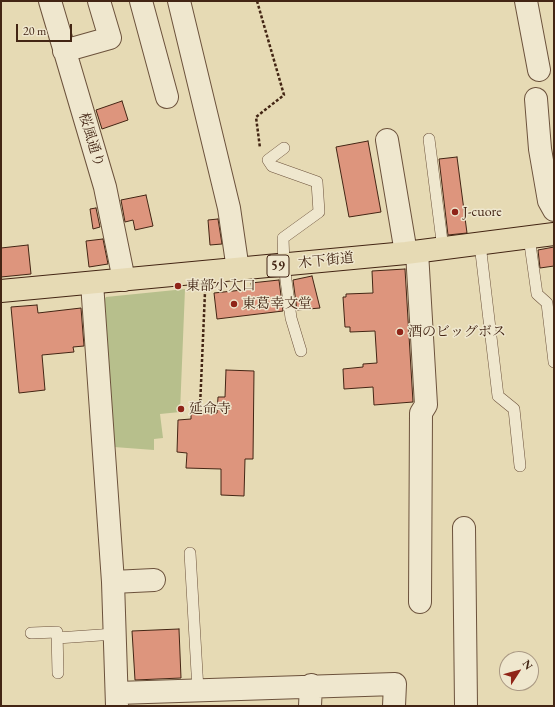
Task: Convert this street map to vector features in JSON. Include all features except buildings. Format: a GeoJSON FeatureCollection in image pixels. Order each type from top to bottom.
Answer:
{"type":"FeatureCollection","features":[{"type":"Feature","properties":{"kind":"main road","name":"木下街道"},"geometry":{"type":"LineString","coordinates":[[1,291],[238,270],[442,249],[554,234]]}},
{"type":"Feature","properties":{"kind":"street","name":"桜風通り"},"geometry":{"type":"LineString","coordinates":[[50,1],[105,187],[124,280]]}},
{"type":"Feature","properties":{"kind":"street"},"geometry":{"type":"LineString","coordinates":[[64,51],[110,38],[99,1]]}},
{"type":"Feature","properties":{"kind":"street"},"geometry":{"type":"LineString","coordinates":[[141,1],[167,97]]}},
{"type":"Feature","properties":{"kind":"street"},"geometry":{"type":"LineString","coordinates":[[179,1],[229,208],[238,270]]}},
{"type":"Feature","properties":{"kind":"street"},"geometry":{"type":"LineString","coordinates":[[526,1],[539,70]]}},
{"type":"Feature","properties":{"kind":"street"},"geometry":{"type":"LineString","coordinates":[[536,98],[540,148],[549,201],[554,210]]}},
{"type":"Feature","properties":{"kind":"street"},"geometry":{"type":"LineString","coordinates":[[387,140],[412,252],[426,405],[421,413],[420,602]]}},
{"type":"Feature","properties":{"kind":"street"},"geometry":{"type":"LineString","coordinates":[[92,283],[113,582],[117,699],[198,690],[226,697],[310,696],[395,684],[394,706]]}},
{"type":"Feature","properties":{"kind":"street"},"geometry":{"type":"LineString","coordinates":[[464,528],[466,706]]}},
{"type":"Feature","properties":{"kind":"street"},"geometry":{"type":"LineString","coordinates":[[113,582],[154,580]]}},
{"type":"Feature","properties":{"kind":"lane"},"geometry":{"type":"LineString","coordinates":[[429,139],[442,249]]}},
{"type":"Feature","properties":{"kind":"lane"},"geometry":{"type":"LineString","coordinates":[[284,148],[268,160],[272,166],[316,182],[319,212],[283,238],[284,265],[291,318],[301,351]]}},
{"type":"Feature","properties":{"kind":"lane"},"geometry":{"type":"LineString","coordinates":[[529,238],[537,294],[547,303],[554,362]]}},
{"type":"Feature","properties":{"kind":"lane"},"geometry":{"type":"LineString","coordinates":[[480,244],[498,396],[514,408],[520,466]]}},
{"type":"Feature","properties":{"kind":"lane"},"geometry":{"type":"LineString","coordinates":[[190,553],[198,690]]}},
{"type":"Feature","properties":{"kind":"lane"},"geometry":{"type":"LineString","coordinates":[[31,633],[57,632],[58,673]]}},
{"type":"Feature","properties":{"kind":"lane"},"geometry":{"type":"LineString","coordinates":[[57,638],[115,634]]}},
{"type":"Feature","properties":{"kind":"path"},"geometry":{"type":"LineString","coordinates":[[257,1],[284,95],[256,116],[260,149],[268,160]]}},
{"type":"Feature","properties":{"kind":"path"},"geometry":{"type":"LineString","coordinates":[[200,407],[205,291]]}},
{"type":"Feature","properties":{"kind":"green space"},"geometry":{"type":"Polygon","coordinates":[[[185,289],[180,412],[160,414],[163,438],[154,439],[154,450],[114,447],[101,304],[106,297],[185,289]]]}},
{"type":"Feature","properties":{"kind":"place","name":"J-cuore"},"geometry":{"type":"Point","coordinates":[455,212]}},
{"type":"Feature","properties":{"kind":"place","name":"東部小入口"},"geometry":{"type":"Point","coordinates":[178,286]}},
{"type":"Feature","properties":{"kind":"place","name":"東葛幸文堂"},"geometry":{"type":"Point","coordinates":[234,304]}},
{"type":"Feature","properties":{"kind":"place","name":"酒のビッグボス"},"geometry":{"type":"Point","coordinates":[400,332]}},
{"type":"Feature","properties":{"kind":"place","name":"延命寺"},"geometry":{"type":"Point","coordinates":[181,409]}}]}
